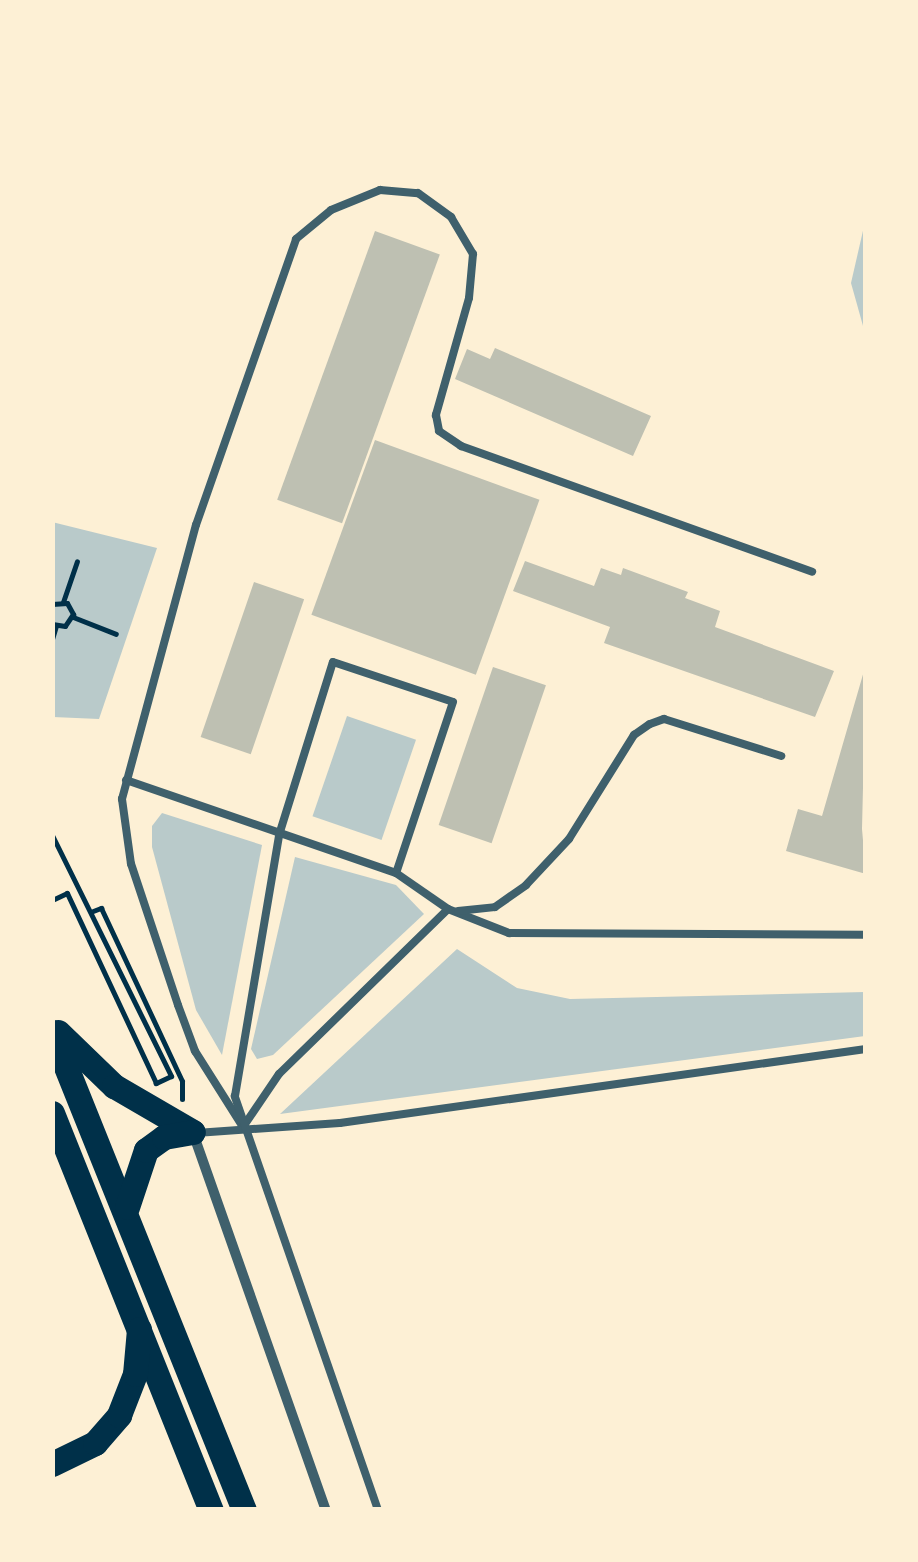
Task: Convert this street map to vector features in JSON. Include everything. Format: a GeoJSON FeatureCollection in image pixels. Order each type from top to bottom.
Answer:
{"type":"FeatureCollection","features":[{"type":"Feature","properties":{"kind":"highway"},"geometry":{"type":"LineString","coordinates":[[52,1029],[125,1094],[193,1132]]}},
{"type":"Feature","properties":{"kind":"highway"},"geometry":{"type":"LineString","coordinates":[[52,1029],[127,1206],[244,1510]]}},
{"type":"Feature","properties":{"kind":"highway"},"geometry":{"type":"LineString","coordinates":[[52,1113],[138,1314],[210,1510]]}},
{"type":"Feature","properties":{"kind":"highway"},"geometry":{"type":"LineString","coordinates":[[127,1206],[146,1150],[164,1137],[193,1132]]}},
{"type":"Feature","properties":{"kind":"highway"},"geometry":{"type":"LineString","coordinates":[[56,1461],[95,1443],[119,1416],[134,1374],[138,1314]]}},
{"type":"Feature","properties":{"kind":"street"},"geometry":{"type":"LineString","coordinates":[[193,1132],[326,1510]]}},
{"type":"Feature","properties":{"kind":"lane"},"geometry":{"type":"LineString","coordinates":[[378,1510],[243,1127],[195,1051],[178,1005],[131,864],[122,799],[196,525],[296,239],[330,210],[380,190],[418,193],[450,217],[473,254],[469,298],[436,415],[438,431],[461,446],[812,572]]}},
{"type":"Feature","properties":{"kind":"lane"},"geometry":{"type":"LineString","coordinates":[[243,1127],[236,1065],[279,835],[334,662],[453,702],[396,873]]}},
{"type":"Feature","properties":{"kind":"lane"},"geometry":{"type":"LineString","coordinates":[[243,1127],[279,1074],[448,910],[495,907],[526,885],[569,839],[634,735],[664,720],[781,756]]}},
{"type":"Feature","properties":{"kind":"lane"},"geometry":{"type":"LineString","coordinates":[[126,780],[396,873],[448,910],[509,933],[586,938],[814,930],[866,935]]}},
{"type":"Feature","properties":{"kind":"lane"},"geometry":{"type":"LineString","coordinates":[[193,1132],[340,1123],[866,1050]]}},
{"type":"Feature","properties":{"kind":"path"},"geometry":{"type":"LineString","coordinates":[[63,602],[78,561]]}},
{"type":"Feature","properties":{"kind":"path"},"geometry":{"type":"LineString","coordinates":[[52,604],[63,602]]}},
{"type":"Feature","properties":{"kind":"path"},"geometry":{"type":"LineString","coordinates":[[63,602],[73,617],[116,634]]}},
{"type":"Feature","properties":{"kind":"path"},"geometry":{"type":"LineString","coordinates":[[52,639],[54,625],[73,617]]}},
{"type":"Feature","properties":{"kind":"path"},"geometry":{"type":"LineString","coordinates":[[52,836],[94,911],[171,1076],[156,1083],[67,894],[52,900]]}},
{"type":"Feature","properties":{"kind":"path"},"geometry":{"type":"LineString","coordinates":[[94,911],[101,908],[182,1081],[182,1104]]}},
{"type":"Feature","properties":{"kind":"shaded area"},"geometry":{"type":"Polygon","coordinates":[[[865,222],[865,333],[851,283],[865,222]]]}},
{"type":"Feature","properties":{"kind":"shaded area"},"geometry":{"type":"Polygon","coordinates":[[[52,522],[157,548],[99,719],[53,717],[52,522]]]}},
{"type":"Feature","properties":{"kind":"shaded area"},"geometry":{"type":"Polygon","coordinates":[[[347,716],[416,740],[382,840],[312,816],[347,716]]]}},
{"type":"Feature","properties":{"kind":"shaded area"},"geometry":{"type":"Polygon","coordinates":[[[162,813],[262,845],[222,1055],[196,1010],[152,847],[152,826],[162,813]]]}},
{"type":"Feature","properties":{"kind":"shaded area"},"geometry":{"type":"Polygon","coordinates":[[[295,857],[396,885],[424,914],[273,1055],[257,1059],[251,1049],[295,857]]]}},
{"type":"Feature","properties":{"kind":"shaded area"},"geometry":{"type":"Polygon","coordinates":[[[457,949],[517,988],[570,999],[865,992],[865,1036],[280,1114],[457,949]]]}},
{"type":"Feature","properties":{"kind":"building"},"geometry":{"type":"Polygon","coordinates":[[[375,231],[440,255],[342,523],[277,500],[375,231]]]}},
{"type":"Feature","properties":{"kind":"building"},"geometry":{"type":"Polygon","coordinates":[[[495,348],[651,416],[633,456],[455,379],[467,349],[490,359],[495,348]]]}},
{"type":"Feature","properties":{"kind":"building"},"geometry":{"type":"Polygon","coordinates":[[[375,440],[539,500],[476,675],[311,615],[375,440]]]}},
{"type":"Feature","properties":{"kind":"building"},"geometry":{"type":"Polygon","coordinates":[[[525,561],[594,586],[601,568],[621,575],[623,568],[688,592],[685,598],[720,611],[715,627],[834,671],[815,717],[604,643],[610,627],[513,591],[525,561]]]}},
{"type":"Feature","properties":{"kind":"building"},"geometry":{"type":"Polygon","coordinates":[[[254,582],[304,599],[251,754],[201,737],[254,582]]]}},
{"type":"Feature","properties":{"kind":"building"},"geometry":{"type":"Polygon","coordinates":[[[866,664],[862,829],[866,874],[786,851],[798,809],[822,816],[866,664]]]}},
{"type":"Feature","properties":{"kind":"building"},"geometry":{"type":"Polygon","coordinates":[[[493,667],[546,685],[492,843],[439,825],[493,667]]]}}]}
